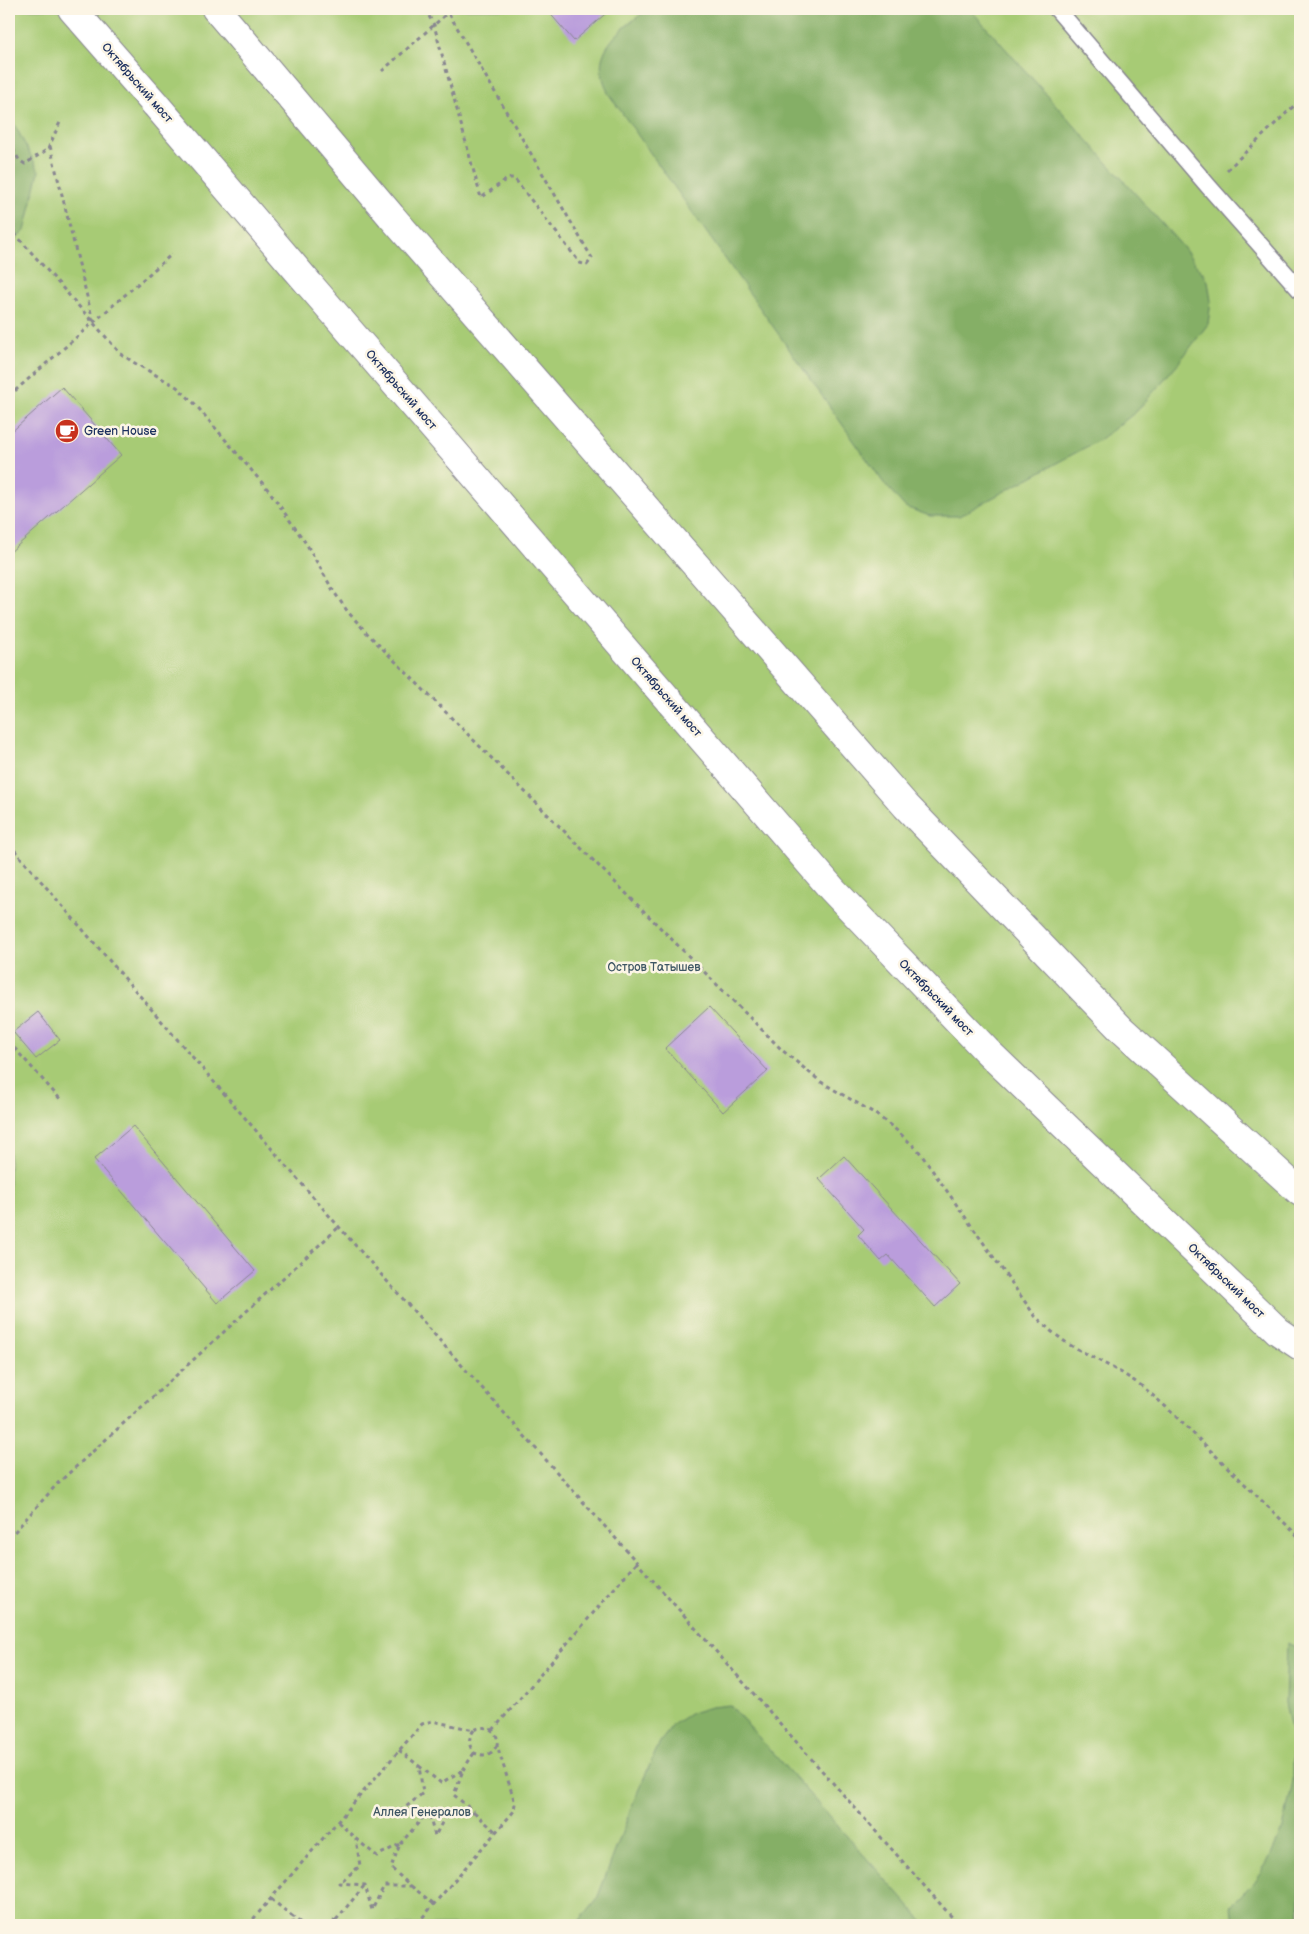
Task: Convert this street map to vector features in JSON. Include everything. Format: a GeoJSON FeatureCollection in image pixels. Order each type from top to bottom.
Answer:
{"type":"FeatureCollection","features":[{"type":"Feature","properties":{"kind":"main road","name":"Октябрьский мост"},"geometry":{"type":"LineString","coordinates":[[72,9],[832,890],[986,1050],[1278,1331],[1300,1346]]}},
{"type":"Feature","properties":{"kind":"main road"},"geometry":{"type":"LineString","coordinates":[[216,9],[391,216],[906,806],[1120,1028],[1300,1192]]}},
{"type":"Feature","properties":{"kind":"lane"},"geometry":{"type":"LineString","coordinates":[[1058,9],[1209,187],[1300,290]]}},
{"type":"Feature","properties":{"kind":"path"},"geometry":{"type":"LineString","coordinates":[[382,71],[434,25],[450,10],[592,258],[589,264],[580,263],[514,178],[508,178],[481,198],[434,25],[425,9]]}},
{"type":"Feature","properties":{"kind":"path"},"geometry":{"type":"LineString","coordinates":[[1209,187],[1300,100]]}},
{"type":"Feature","properties":{"kind":"path"},"geometry":{"type":"LineString","coordinates":[[9,142],[20,160],[25,164],[50,146],[61,120]]}},
{"type":"Feature","properties":{"kind":"path"},"geometry":{"type":"LineString","coordinates":[[50,146],[93,322]]}},
{"type":"Feature","properties":{"kind":"path"},"geometry":{"type":"LineString","coordinates":[[9,218],[16,235],[127,358],[178,387],[194,403],[270,492],[307,545],[334,592],[348,612],[409,676],[782,1050],[821,1082],[874,1112],[918,1150],[1035,1316],[1050,1331],[1068,1344],[1122,1372],[1142,1386],[1166,1407],[1300,1538]]}},
{"type":"Feature","properties":{"kind":"path"},"geometry":{"type":"LineString","coordinates":[[9,396],[172,254]]}},
{"type":"Feature","properties":{"kind":"path"},"geometry":{"type":"LineString","coordinates":[[9,844],[339,1227],[959,1925]]}},
{"type":"Feature","properties":{"kind":"path"},"geometry":{"type":"LineString","coordinates":[[9,1042],[60,1100]]}},
{"type":"Feature","properties":{"kind":"path"},"geometry":{"type":"LineString","coordinates":[[9,1538],[56,1484],[339,1227]]}},
{"type":"Feature","properties":{"kind":"path"},"geometry":{"type":"LineString","coordinates":[[493,1730],[636,1563]]}},
{"type":"Feature","properties":{"kind":"path"},"geometry":{"type":"LineString","coordinates":[[248,1925],[419,1726],[426,1721],[432,1721],[474,1730],[484,1727],[493,1730],[498,1740],[515,1807],[514,1811],[416,1925]]}},
{"type":"Feature","properties":{"kind":"path"},"geometry":{"type":"LineString","coordinates":[[474,1730],[469,1738],[469,1744],[474,1753]]}},
{"type":"Feature","properties":{"kind":"path"},"geometry":{"type":"LineString","coordinates":[[474,1753],[490,1754],[498,1745]]}},
{"type":"Feature","properties":{"kind":"path"},"geometry":{"type":"LineString","coordinates":[[399,1750],[440,1783],[463,1770]]}},
{"type":"Feature","properties":{"kind":"path"},"geometry":{"type":"LineString","coordinates":[[474,1753],[463,1770],[454,1795],[497,1833]]}},
{"type":"Feature","properties":{"kind":"path"},"geometry":{"type":"LineString","coordinates":[[418,1766],[423,1793],[402,1810],[428,1812]]}},
{"type":"Feature","properties":{"kind":"path"},"geometry":{"type":"LineString","coordinates":[[338,1822],[378,1856],[400,1844],[428,1812]]}},
{"type":"Feature","properties":{"kind":"path"},"geometry":{"type":"LineString","coordinates":[[428,1812],[435,1836],[447,1813],[474,1812]]}},
{"type":"Feature","properties":{"kind":"path"},"geometry":{"type":"LineString","coordinates":[[356,1839],[360,1866],[339,1883],[365,1886]]}},
{"type":"Feature","properties":{"kind":"path"},"geometry":{"type":"LineString","coordinates":[[400,1844],[391,1868],[410,1886],[434,1904]]}},
{"type":"Feature","properties":{"kind":"path"},"geometry":{"type":"LineString","coordinates":[[365,1886],[372,1910],[384,1886],[410,1886]]}},
{"type":"Feature","properties":{"kind":"path"},"geometry":{"type":"LineString","coordinates":[[334,1925],[336,1920],[365,1886]]}},
{"type":"Feature","properties":{"kind":"path"},"geometry":{"type":"LineString","coordinates":[[271,1899],[303,1925]]}},
{"type":"Feature","properties":{"kind":"path"},"geometry":{"type":"LineString","coordinates":[[292,1916],[293,1925]]}},
{"type":"Feature","properties":{"kind":"path"},"geometry":{"type":"LineString","coordinates":[[326,1925],[336,1920]]}},
{"type":"Feature","properties":{"kind":"green space","name":"Остров Татышев"},"geometry":{"type":"Polygon","coordinates":[[[9,9],[1300,9],[1300,1925],[9,1925],[9,9]]]}},
{"type":"Feature","properties":{"kind":"green space"},"geometry":{"type":"Polygon","coordinates":[[[648,9],[970,9],[1183,247],[1208,281],[1211,301],[1208,324],[1180,361],[1137,411],[1101,439],[959,516],[930,516],[905,507],[883,482],[608,93],[602,74],[601,63],[604,53],[615,36],[648,9]]]}},
{"type":"Feature","properties":{"kind":"green space"},"geometry":{"type":"Polygon","coordinates":[[[9,114],[39,171],[25,231],[9,245],[9,114]]]}},
{"type":"Feature","properties":{"kind":"green space"},"geometry":{"type":"Polygon","coordinates":[[[1287,1643],[1300,1649],[1300,1925],[1233,1925],[1231,1905],[1252,1884],[1267,1863],[1283,1828],[1293,1781],[1293,1739],[1285,1703],[1287,1643]]]}},
{"type":"Feature","properties":{"kind":"green space"},"geometry":{"type":"Polygon","coordinates":[[[730,1705],[926,1925],[576,1925],[597,1899],[635,1798],[660,1742],[674,1724],[691,1713],[711,1707],[730,1705]]]}},
{"type":"Feature","properties":{"kind":"building"},"geometry":{"type":"Polygon","coordinates":[[[546,9],[611,9],[574,41],[546,9]]]}},
{"type":"Feature","properties":{"kind":"building"},"geometry":{"type":"Polygon","coordinates":[[[62,387],[121,455],[9,553],[9,434],[62,387]]]}},
{"type":"Feature","properties":{"kind":"building"},"geometry":{"type":"Polygon","coordinates":[[[709,1007],[768,1071],[723,1112],[665,1048],[709,1007]]]}},
{"type":"Feature","properties":{"kind":"building"},"geometry":{"type":"Polygon","coordinates":[[[38,1012],[60,1040],[36,1059],[13,1032],[38,1012]]]}},
{"type":"Feature","properties":{"kind":"building"},"geometry":{"type":"Polygon","coordinates":[[[133,1126],[255,1271],[217,1303],[94,1159],[133,1126]]]}},
{"type":"Feature","properties":{"kind":"building"},"geometry":{"type":"Polygon","coordinates":[[[844,1156],[960,1284],[935,1307],[888,1255],[881,1261],[858,1235],[864,1229],[819,1179],[844,1156]]]}},
{"type":"Feature","properties":{"kind":"place","name":"Green House"},"geometry":{"type":"Point","coordinates":[67,431]}},
{"type":"Feature","properties":{"kind":"park label","name":"Аллея Генералов"},"geometry":{"type":"Point","coordinates":[422,1812]}}]}
